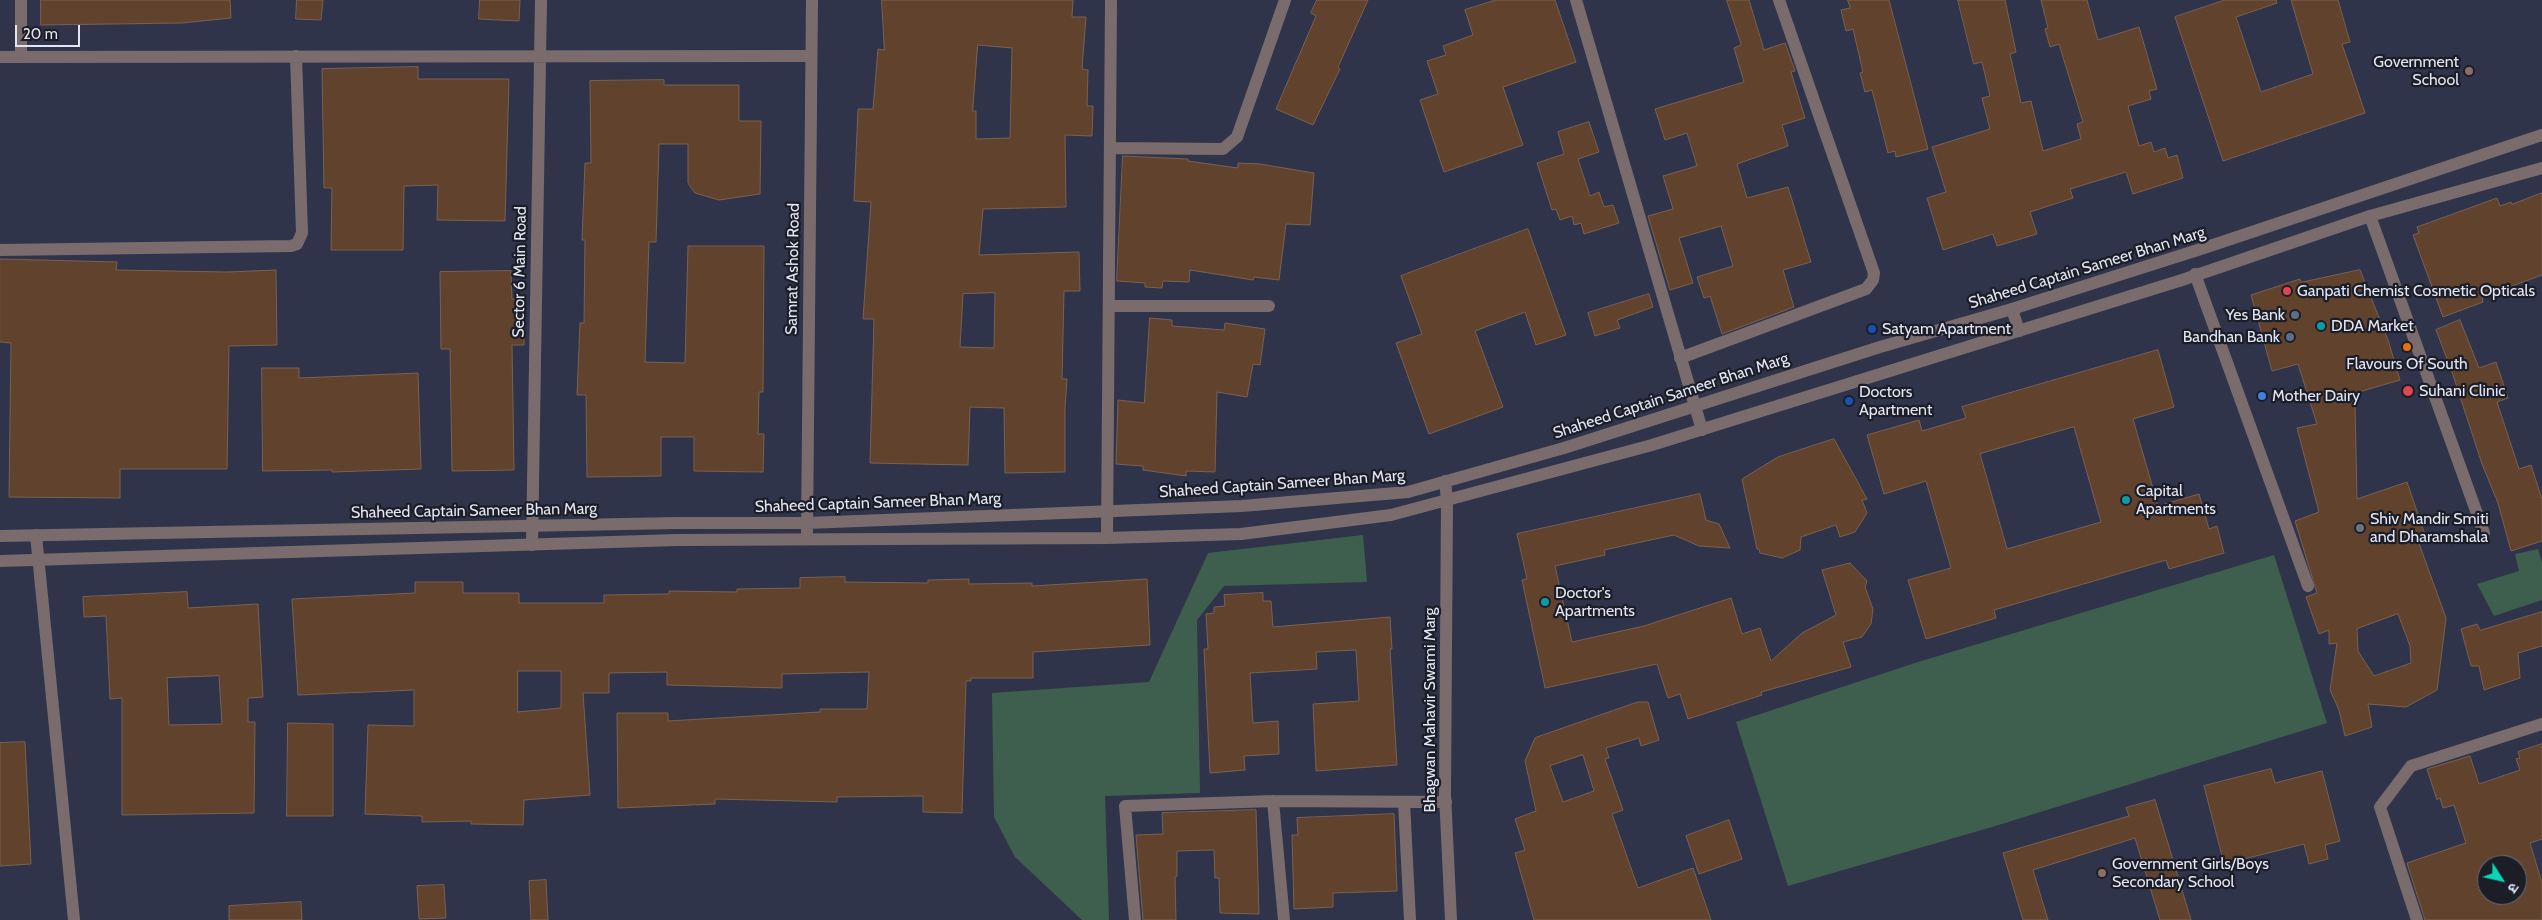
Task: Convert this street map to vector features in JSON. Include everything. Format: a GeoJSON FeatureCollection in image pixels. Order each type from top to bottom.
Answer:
{"type":"FeatureCollection","features":[{"type":"Feature","properties":{"kind":"street"},"geometry":{"type":"LineString","coordinates":[[21,0],[21,57]]}},
{"type":"Feature","properties":{"kind":"street","name":"Sector 6 Main Road"},"geometry":{"type":"LineString","coordinates":[[532,545],[541,0]]}},
{"type":"Feature","properties":{"kind":"street","name":"Samrat Ashok Road"},"geometry":{"type":"LineString","coordinates":[[807,539],[812,0]]}},
{"type":"Feature","properties":{"kind":"street"},"geometry":{"type":"LineString","coordinates":[[1108,538],[1106,512],[1111,0]]}},
{"type":"Feature","properties":{"kind":"street"},"geometry":{"type":"LineString","coordinates":[[1110,148],[1223,150],[1232,144],[1237,137],[1285,0]]}},
{"type":"Feature","properties":{"kind":"street"},"geometry":{"type":"LineString","coordinates":[[1576,0],[1702,430]]}},
{"type":"Feature","properties":{"kind":"street"},"geometry":{"type":"LineString","coordinates":[[1680,358],[1866,289],[1873,280],[1874,273],[1779,0]]}},
{"type":"Feature","properties":{"kind":"street"},"geometry":{"type":"LineString","coordinates":[[0,250],[281,246],[296,244],[302,233],[296,56]]}},
{"type":"Feature","properties":{"kind":"street"},"geometry":{"type":"LineString","coordinates":[[0,57],[812,56]]}},
{"type":"Feature","properties":{"kind":"street","name":"Shaheed Captain Sameer Bhan Marg"},"geometry":{"type":"LineString","coordinates":[[0,536],[807,523],[1242,506],[1408,492],[1564,448],[1880,347],[2012,310],[2542,135]]}},
{"type":"Feature","properties":{"kind":"street","name":"Shaheed Captain Sameer Bhan Marg"},"geometry":{"type":"LineString","coordinates":[[0,561],[807,539],[1108,538],[1241,534],[1391,516],[1702,430],[2182,280],[2370,216],[2542,168]]}},
{"type":"Feature","properties":{"kind":"street"},"geometry":{"type":"LineString","coordinates":[[2370,216],[2484,534]]}},
{"type":"Feature","properties":{"kind":"street"},"geometry":{"type":"LineString","coordinates":[[2195,274],[2308,586]]}},
{"type":"Feature","properties":{"kind":"street"},"geometry":{"type":"LineString","coordinates":[[1109,306],[1269,306]]}},
{"type":"Feature","properties":{"kind":"street"},"geometry":{"type":"LineString","coordinates":[[2012,310],[2018,331]]}},
{"type":"Feature","properties":{"kind":"street","name":"Bhagwan Mahavir Swami Marg"},"geometry":{"type":"LineString","coordinates":[[1445,481],[1447,500],[1446,802],[1451,920]]}},
{"type":"Feature","properties":{"kind":"street"},"geometry":{"type":"LineString","coordinates":[[36,535],[74,920]]}},
{"type":"Feature","properties":{"kind":"street"},"geometry":{"type":"LineString","coordinates":[[2417,920],[2380,807],[2411,766],[2542,724]]}},
{"type":"Feature","properties":{"kind":"street"},"geometry":{"type":"LineString","coordinates":[[1134,920],[1126,806],[1273,800],[1446,802]]}},
{"type":"Feature","properties":{"kind":"street"},"geometry":{"type":"LineString","coordinates":[[1273,800],[1284,920]]}},
{"type":"Feature","properties":{"kind":"street"},"geometry":{"type":"LineString","coordinates":[[1404,802],[1410,920]]}},
{"type":"Feature","properties":{"kind":"green space"},"geometry":{"type":"Polygon","coordinates":[[[1363,535],[1367,582],[1224,586],[1197,620],[1200,793],[1105,796],[1109,920],[1082,920],[1015,857],[994,817],[992,693],[1149,682],[1208,553],[1363,535]]]}},
{"type":"Feature","properties":{"kind":"green space"},"geometry":{"type":"Polygon","coordinates":[[[2538,549],[2542,563],[2542,600],[2494,616],[2477,584],[2519,571],[2515,554],[2538,549]]]}},
{"type":"Feature","properties":{"kind":"green space"},"geometry":{"type":"Polygon","coordinates":[[[2274,555],[2327,723],[1992,827],[1788,886],[1736,722],[1918,662],[2274,555]]]}},
{"type":"Feature","properties":{"kind":"building"},"geometry":{"type":"Polygon","coordinates":[[[41,0],[230,0],[231,18],[182,23],[41,25],[41,0]]]}},
{"type":"Feature","properties":{"kind":"building"},"geometry":{"type":"Polygon","coordinates":[[[297,0],[323,0],[321,20],[296,19],[297,0]]]}},
{"type":"Feature","properties":{"kind":"building"},"geometry":{"type":"Polygon","coordinates":[[[480,0],[520,0],[519,21],[479,19],[480,0]]]}},
{"type":"Feature","properties":{"kind":"building"},"geometry":{"type":"Polygon","coordinates":[[[882,0],[1073,0],[1072,17],[1086,17],[1082,69],[1088,70],[1087,106],[1093,106],[1092,136],[1065,135],[1066,207],[983,209],[979,255],[1079,252],[1080,291],[1064,291],[1062,379],[1067,379],[1065,472],[1005,473],[1004,408],[970,407],[968,465],[870,463],[874,319],[863,319],[871,202],[854,201],[858,109],[873,109],[878,49],[884,50],[882,0]],[[978,45],[973,111],[976,111],[976,139],[1010,138],[1012,48],[978,45]],[[995,293],[963,294],[960,347],[994,348],[995,293]]]}},
{"type":"Feature","properties":{"kind":"building"},"geometry":{"type":"Polygon","coordinates":[[[1317,0],[1368,0],[1338,67],[1340,69],[1313,125],[1276,109],[1316,16],[1311,13],[1317,0]]]}},
{"type":"Feature","properties":{"kind":"building"},"geometry":{"type":"Polygon","coordinates":[[[1496,0],[1555,0],[1576,62],[1503,87],[1523,145],[1444,172],[1420,100],[1438,94],[1427,61],[1446,55],[1443,46],[1473,35],[1465,10],[1496,0]]]}},
{"type":"Feature","properties":{"kind":"building"},"geometry":{"type":"Polygon","coordinates":[[[1727,0],[1749,0],[1764,50],[1785,43],[1795,71],[1791,72],[1805,118],[1782,125],[1788,146],[1737,164],[1747,198],[1788,187],[1811,262],[1783,270],[1794,307],[1722,334],[1710,296],[1704,298],[1697,277],[1733,266],[1721,226],[1679,238],[1693,283],[1670,290],[1648,216],[1673,209],[1663,176],[1697,166],[1687,133],[1665,140],[1655,109],[1744,82],[1734,48],[1741,45],[1727,0]]]}},
{"type":"Feature","properties":{"kind":"building"},"geometry":{"type":"Polygon","coordinates":[[[1848,0],[1889,0],[1928,149],[1896,157],[1895,151],[1888,153],[1872,90],[1865,92],[1860,73],[1863,72],[1853,29],[1846,31],[1841,10],[1850,8],[1848,0]]]}},
{"type":"Feature","properties":{"kind":"building"},"geometry":{"type":"Polygon","coordinates":[[[1958,0],[2005,0],[2016,52],[2010,54],[2021,103],[2031,101],[2043,151],[2081,139],[2077,124],[2083,122],[2059,44],[2050,47],[2045,29],[2048,28],[2041,0],[2087,0],[2098,40],[2139,27],[2157,89],[2149,91],[2151,99],[2128,106],[2139,146],[2151,142],[2154,152],[2165,148],[2168,158],[2177,155],[2183,178],[2133,194],[2126,172],[2070,189],[2073,198],[2030,212],[2037,234],[1997,246],[1993,234],[1943,250],[1927,198],[1946,192],[1932,147],[1990,129],[1982,98],[1990,96],[1982,62],[1974,64],[1958,0]]]}},
{"type":"Feature","properties":{"kind":"building"},"geometry":{"type":"Polygon","coordinates":[[[2225,0],[2276,0],[2277,3],[2236,17],[2261,92],[2313,74],[2291,0],[2338,0],[2350,42],[2342,44],[2365,113],[2223,161],[2175,17],[2225,0]]]}},
{"type":"Feature","properties":{"kind":"building"},"geometry":{"type":"Polygon","coordinates":[[[418,67],[418,79],[509,79],[505,221],[437,220],[438,185],[404,186],[403,250],[331,250],[332,188],[324,188],[322,69],[418,67]]]}},
{"type":"Feature","properties":{"kind":"building"},"geometry":{"type":"Polygon","coordinates":[[[664,80],[664,85],[739,85],[739,121],[761,121],[760,194],[719,200],[695,193],[688,183],[688,144],[659,144],[656,242],[649,242],[645,362],[685,363],[688,246],[764,246],[763,392],[759,392],[758,434],[764,434],[763,472],[694,471],[694,437],[661,437],[661,476],[587,477],[586,395],[577,395],[580,323],[584,323],[585,240],[582,240],[585,163],[591,163],[590,81],[664,80]]]}},
{"type":"Feature","properties":{"kind":"building"},"geometry":{"type":"Polygon","coordinates":[[[1589,122],[1599,152],[1578,159],[1590,196],[1599,192],[1604,207],[1613,205],[1619,223],[1584,234],[1581,223],[1574,225],[1572,216],[1560,220],[1556,209],[1552,210],[1537,163],[1564,154],[1558,132],[1589,122]]]}},
{"type":"Feature","properties":{"kind":"building"},"geometry":{"type":"Polygon","coordinates":[[[1123,156],[1188,159],[1188,161],[1238,168],[1238,163],[1260,164],[1314,173],[1310,225],[1286,224],[1279,280],[1254,277],[1253,280],[1190,270],[1189,282],[1163,281],[1162,288],[1145,287],[1145,283],[1117,281],[1123,156]]]}},
{"type":"Feature","properties":{"kind":"building"},"geometry":{"type":"Polygon","coordinates":[[[2542,193],[2542,275],[2482,297],[2483,302],[2443,317],[2413,235],[2419,233],[2417,227],[2497,198],[2500,206],[2511,202],[2512,204],[2542,193]]]}},
{"type":"Feature","properties":{"kind":"building"},"geometry":{"type":"Polygon","coordinates":[[[1528,229],[1566,335],[1536,345],[1525,312],[1475,331],[1503,407],[1429,434],[1396,343],[1422,334],[1401,276],[1528,229]]]}},
{"type":"Feature","properties":{"kind":"building"},"geometry":{"type":"Polygon","coordinates":[[[0,259],[117,262],[116,270],[227,272],[276,270],[277,345],[229,346],[227,469],[120,469],[120,498],[9,497],[11,343],[0,342],[0,259]]]}},
{"type":"Feature","properties":{"kind":"building"},"geometry":{"type":"Polygon","coordinates":[[[2360,270],[2388,340],[2400,380],[2352,394],[2355,404],[2357,499],[2407,482],[2425,535],[2417,538],[2446,618],[2437,690],[2406,707],[2368,704],[2372,727],[2345,736],[2339,710],[2330,690],[2337,643],[2329,644],[2329,630],[2319,634],[2306,597],[2317,593],[2295,521],[2319,512],[2297,428],[2317,424],[2298,364],[2272,371],[2251,295],[2300,279],[2301,282],[2360,270]],[[2398,614],[2357,629],[2358,651],[2374,676],[2411,663],[2410,646],[2398,614]]]}},
{"type":"Feature","properties":{"kind":"building"},"geometry":{"type":"Polygon","coordinates":[[[511,271],[512,299],[524,299],[524,345],[512,345],[514,470],[452,471],[450,349],[441,349],[440,272],[511,271]]]}},
{"type":"Feature","properties":{"kind":"building"},"geometry":{"type":"Polygon","coordinates":[[[1649,294],[1653,307],[1617,320],[1620,328],[1595,336],[1588,313],[1649,294]]]}},
{"type":"Feature","properties":{"kind":"building"},"geometry":{"type":"Polygon","coordinates":[[[1150,318],[1172,320],[1172,326],[1224,330],[1225,323],[1265,329],[1260,365],[1253,364],[1247,397],[1217,392],[1215,472],[1186,471],[1186,476],[1143,470],[1143,466],[1116,464],[1118,400],[1144,403],[1150,318]]]}},
{"type":"Feature","properties":{"kind":"building"},"geometry":{"type":"Polygon","coordinates":[[[2460,320],[2479,368],[2496,362],[2508,398],[2497,402],[2519,469],[2531,465],[2542,499],[2542,541],[2511,551],[2498,503],[2482,464],[2436,330],[2460,320]]]}},
{"type":"Feature","properties":{"kind":"building","name":"Capital Apartments"},"geometry":{"type":"Polygon","coordinates":[[[2158,350],[2174,407],[2133,419],[2158,506],[2199,494],[2209,529],[2217,526],[2224,553],[2169,569],[2166,560],[1994,610],[1996,618],[1926,639],[1908,580],[1951,568],[1926,481],[1884,494],[1867,435],[1919,420],[1922,431],[1966,418],[1962,407],[2158,350]],[[2074,427],[1980,454],[2007,549],[2101,522],[2074,427]]]}},
{"type":"Feature","properties":{"kind":"building"},"geometry":{"type":"Polygon","coordinates":[[[262,368],[299,368],[299,378],[418,373],[421,469],[332,472],[332,470],[263,471],[262,368]]]}},
{"type":"Feature","properties":{"kind":"building"},"geometry":{"type":"Polygon","coordinates":[[[1834,439],[1867,499],[1862,500],[1867,513],[1855,532],[1840,537],[1836,525],[1801,537],[1800,550],[1782,558],[1760,553],[1759,549],[1757,549],[1742,479],[1778,457],[1834,439]]]}},
{"type":"Feature","properties":{"kind":"building"},"geometry":{"type":"Polygon","coordinates":[[[1700,494],[1706,520],[1719,524],[1730,548],[1699,546],[1674,535],[1604,550],[1605,555],[1555,566],[1572,642],[1644,626],[1731,598],[1742,634],[1760,628],[1771,661],[1802,633],[1836,615],[1822,570],[1850,563],[1867,581],[1865,587],[1873,609],[1871,624],[1862,637],[1843,642],[1851,667],[1761,692],[1762,695],[1688,719],[1680,694],[1668,698],[1657,664],[1545,688],[1522,580],[1527,579],[1517,534],[1700,494]]]}},
{"type":"Feature","properties":{"kind":"building"},"geometry":{"type":"Polygon","coordinates":[[[845,577],[845,582],[928,583],[928,580],[969,579],[969,584],[1032,583],[1032,586],[1147,579],[1150,645],[1033,652],[1033,678],[971,678],[971,681],[966,681],[962,813],[923,812],[923,796],[837,797],[837,802],[715,799],[715,804],[618,808],[617,713],[668,713],[668,721],[820,712],[820,709],[867,709],[869,672],[782,674],[782,688],[667,685],[667,672],[609,673],[609,693],[583,693],[590,795],[524,800],[523,825],[471,824],[471,821],[422,822],[422,816],[365,814],[368,725],[414,726],[414,690],[298,695],[292,599],[415,593],[415,582],[463,582],[463,593],[519,593],[519,603],[604,603],[604,595],[669,594],[669,591],[737,592],[737,589],[800,588],[800,578],[845,577]],[[518,671],[518,712],[561,708],[561,671],[518,671]]]}},
{"type":"Feature","properties":{"kind":"building"},"geometry":{"type":"Polygon","coordinates":[[[187,592],[188,608],[258,604],[263,697],[248,698],[248,722],[255,722],[254,813],[122,815],[122,698],[110,699],[106,616],[84,617],[83,597],[187,592]],[[219,676],[167,678],[169,725],[222,724],[219,676]]]}},
{"type":"Feature","properties":{"kind":"building"},"geometry":{"type":"Polygon","coordinates":[[[1263,593],[1263,601],[1271,601],[1273,627],[1390,617],[1392,649],[1390,649],[1397,765],[1316,771],[1313,704],[1359,701],[1356,650],[1316,652],[1317,669],[1250,673],[1253,723],[1278,721],[1279,754],[1244,756],[1245,770],[1210,773],[1204,649],[1208,649],[1206,614],[1214,613],[1214,607],[1225,606],[1224,595],[1263,593]]]}},
{"type":"Feature","properties":{"kind":"building"},"geometry":{"type":"Polygon","coordinates":[[[2542,612],[2542,646],[2518,653],[2520,678],[2484,690],[2479,666],[2471,666],[2461,629],[2477,624],[2480,630],[2542,612]]]}},
{"type":"Feature","properties":{"kind":"building"},"geometry":{"type":"Polygon","coordinates":[[[1638,702],[1648,702],[1659,740],[1641,746],[1639,738],[1606,748],[1609,758],[1605,759],[1623,810],[1612,814],[1638,888],[1693,868],[1711,920],[1534,920],[1515,853],[1525,850],[1515,819],[1536,811],[1525,761],[1535,738],[1638,702]],[[1583,755],[1550,766],[1563,802],[1594,791],[1583,755]]]}},
{"type":"Feature","properties":{"kind":"building"},"geometry":{"type":"Polygon","coordinates":[[[288,723],[333,724],[333,816],[287,816],[288,723]]]}},
{"type":"Feature","properties":{"kind":"building"},"geometry":{"type":"Polygon","coordinates":[[[25,742],[31,864],[0,866],[0,743],[25,742]]]}},
{"type":"Feature","properties":{"kind":"building"},"geometry":{"type":"Polygon","coordinates":[[[2542,744],[2542,839],[2530,843],[2542,883],[2542,920],[2425,920],[2407,863],[2466,843],[2454,805],[2443,808],[2440,798],[2437,800],[2427,769],[2470,756],[2479,784],[2520,770],[2516,759],[2520,758],[2518,752],[2542,744]]]}},
{"type":"Feature","properties":{"kind":"building"},"geometry":{"type":"Polygon","coordinates":[[[2271,769],[2275,783],[2322,771],[2340,841],[2325,845],[2328,859],[2309,864],[2304,844],[2224,864],[2204,786],[2271,769]]]}},
{"type":"Feature","properties":{"kind":"building"},"geometry":{"type":"Polygon","coordinates":[[[2155,800],[2191,920],[2160,920],[2135,838],[2033,870],[2048,920],[2023,920],[2003,853],[2129,816],[2126,808],[2155,800]]]}},
{"type":"Feature","properties":{"kind":"building"},"geometry":{"type":"Polygon","coordinates":[[[1256,810],[1259,914],[1220,913],[1219,878],[1215,878],[1214,850],[1177,851],[1177,876],[1175,877],[1176,920],[1143,920],[1136,835],[1163,834],[1162,813],[1256,810]]]}},
{"type":"Feature","properties":{"kind":"building"},"geometry":{"type":"Polygon","coordinates":[[[1394,814],[1397,891],[1333,893],[1333,907],[1294,909],[1292,835],[1298,835],[1297,818],[1394,814]]]}},
{"type":"Feature","properties":{"kind":"building"},"geometry":{"type":"Polygon","coordinates":[[[1729,820],[1742,859],[1699,874],[1686,836],[1729,820]]]}},
{"type":"Feature","properties":{"kind":"building"},"geometry":{"type":"Polygon","coordinates":[[[546,880],[548,920],[531,920],[529,881],[546,880]]]}},
{"type":"Feature","properties":{"kind":"building"},"geometry":{"type":"Polygon","coordinates":[[[444,885],[446,918],[419,919],[417,886],[444,885]]]}},
{"type":"Feature","properties":{"kind":"building"},"geometry":{"type":"Polygon","coordinates":[[[301,902],[302,920],[229,920],[229,906],[301,902]]]}},
{"type":"Feature","properties":{"kind":"place","name":"Government School"},"geometry":{"type":"Point","coordinates":[2469,71]}},
{"type":"Feature","properties":{"kind":"place","name":"Ganpati Chemist Cosmetic Opticals"},"geometry":{"type":"Point","coordinates":[2287,291]}},
{"type":"Feature","properties":{"kind":"place","name":"Yes Bank"},"geometry":{"type":"Point","coordinates":[2295,315]}},
{"type":"Feature","properties":{"kind":"place","name":"DDA Market"},"geometry":{"type":"Point","coordinates":[2321,326]}},
{"type":"Feature","properties":{"kind":"place","name":"Satyam Apartment"},"geometry":{"type":"Point","coordinates":[1872,329]}},
{"type":"Feature","properties":{"kind":"place","name":"Bandhan Bank"},"geometry":{"type":"Point","coordinates":[2290,337]}},
{"type":"Feature","properties":{"kind":"place","name":"Flavours Of South"},"geometry":{"type":"Point","coordinates":[2407,347]}},
{"type":"Feature","properties":{"kind":"place","name":"Suhani Clinic"},"geometry":{"type":"Point","coordinates":[2408,391]}},
{"type":"Feature","properties":{"kind":"place","name":"Mother Dairy"},"geometry":{"type":"Point","coordinates":[2262,396]}},
{"type":"Feature","properties":{"kind":"place","name":"Doctors Apartment"},"geometry":{"type":"Point","coordinates":[1849,401]}},
{"type":"Feature","properties":{"kind":"place","name":"Capital Apartments"},"geometry":{"type":"Point","coordinates":[2126,500]}},
{"type":"Feature","properties":{"kind":"place","name":"Shiv Mandir Smiti and Dharamshala"},"geometry":{"type":"Point","coordinates":[2360,528]}},
{"type":"Feature","properties":{"kind":"place","name":"Doctor's Apartments"},"geometry":{"type":"Point","coordinates":[1545,602]}},
{"type":"Feature","properties":{"kind":"place","name":"Government Girls/Boys Secondary School"},"geometry":{"type":"Point","coordinates":[2102,873]}}]}
